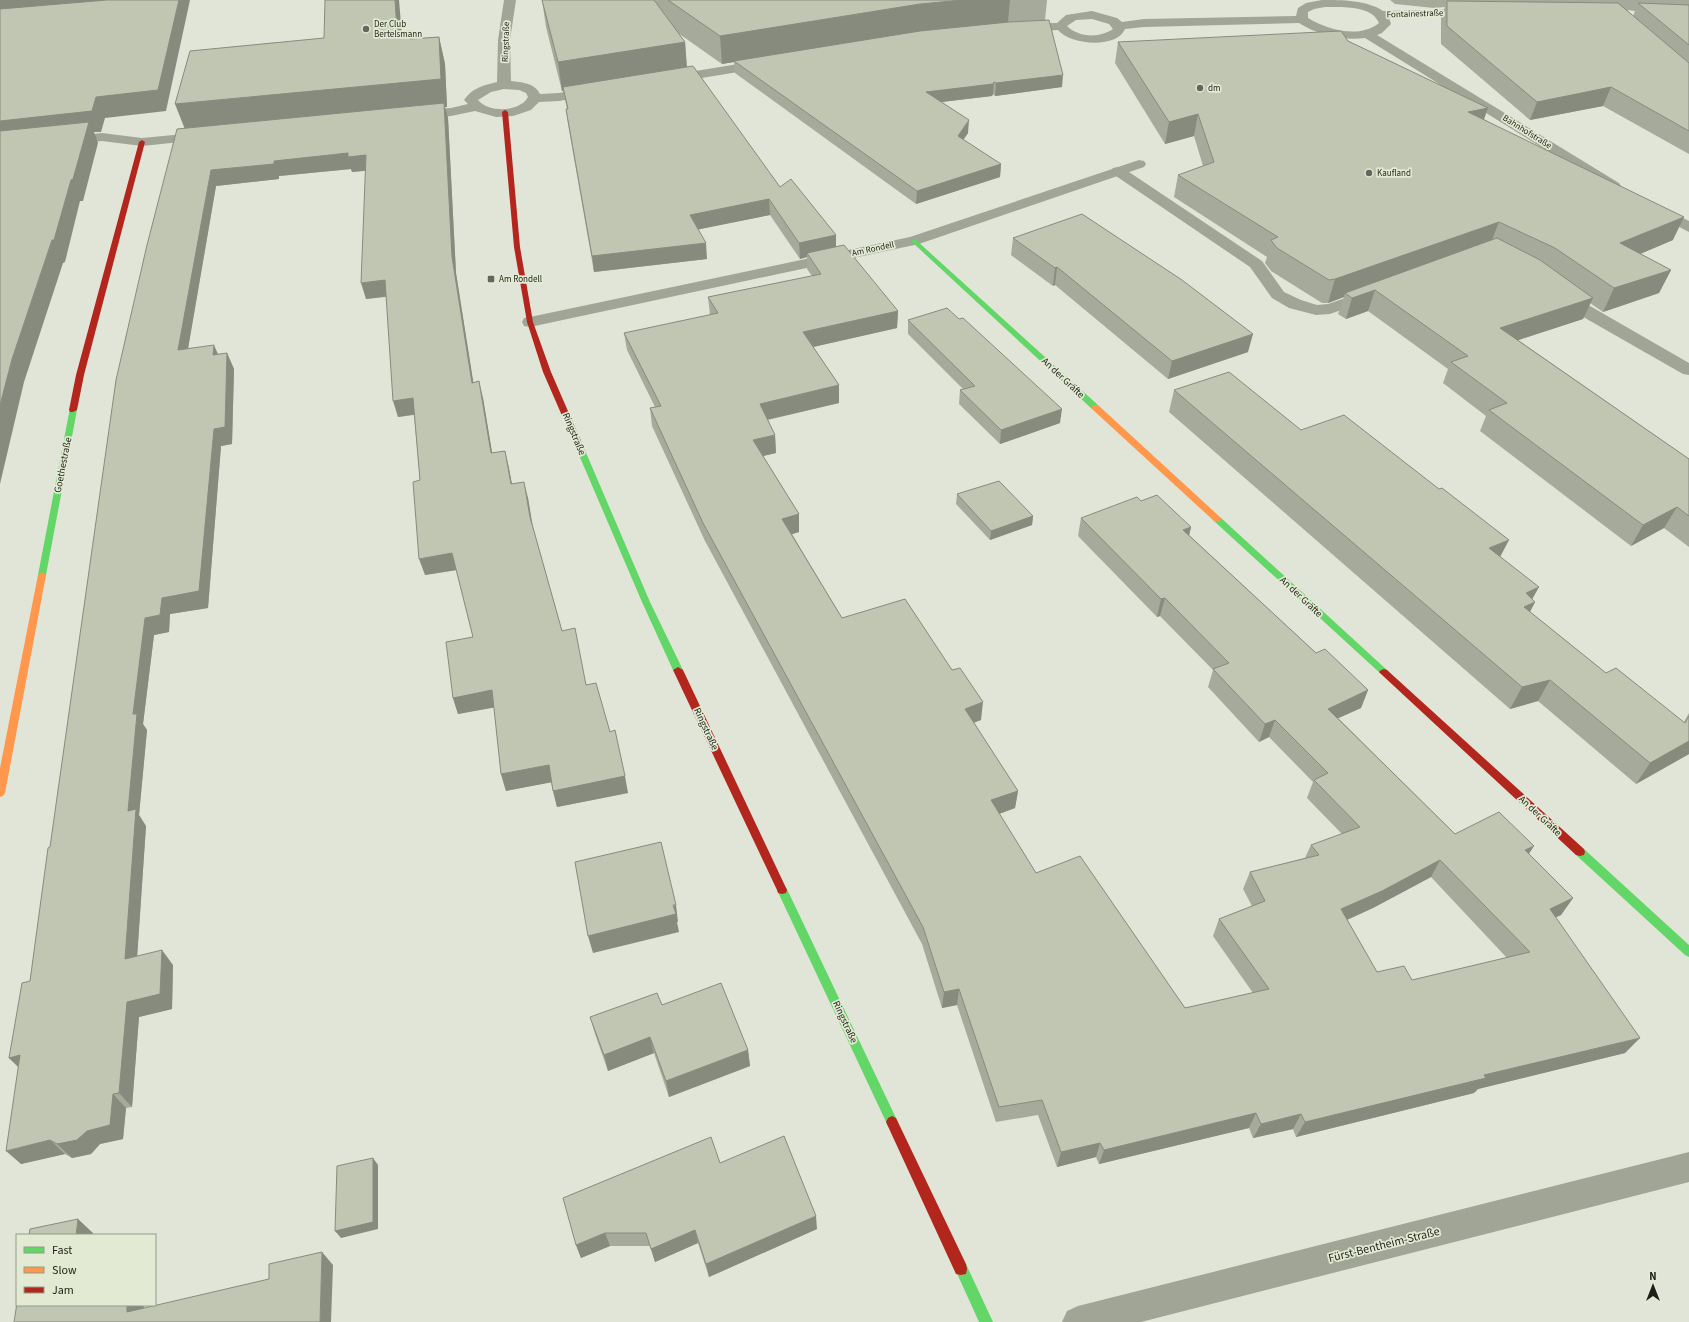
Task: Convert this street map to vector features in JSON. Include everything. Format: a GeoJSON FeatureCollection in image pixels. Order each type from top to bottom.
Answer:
{"type":"FeatureCollection","features":[{"type":"Feature","properties":{"kind":"street","name":"Ringstraße"},"geometry":{"type":"LineString","coordinates":[[504,85],[504,40],[510,0]]}},
{"type":"Feature","properties":{"kind":"street"},"geometry":{"type":"LineString","coordinates":[[1119,26],[1144,22],[1302,19],[1310,25],[1324,31],[1346,35],[1366,34],[1380,30],[1385,24],[1380,15],[1370,9],[1347,2],[1325,3],[1310,6],[1302,11],[1302,19]]}},
{"type":"Feature","properties":{"kind":"street"},"geometry":{"type":"LineString","coordinates":[[1062,26],[1064,21],[1071,18],[1078,10],[1104,17],[1114,21],[1119,26]]}},
{"type":"Feature","properties":{"kind":"street","name":"Fontainestraße"},"geometry":{"type":"LineString","coordinates":[[1380,15],[1482,12]]}},
{"type":"Feature","properties":{"kind":"street"},"geometry":{"type":"LineString","coordinates":[[1062,26],[1064,30],[1070,34],[1092,39],[1106,38],[1115,35],[1119,30],[1119,26]]}},
{"type":"Feature","properties":{"kind":"street"},"geometry":{"type":"LineString","coordinates":[[1008,28],[1062,26]]}},
{"type":"Feature","properties":{"kind":"street","name":"Bahnhofstraße"},"geometry":{"type":"LineString","coordinates":[[1366,34],[1411,60],[1625,192]]}},
{"type":"Feature","properties":{"kind":"street"},"geometry":{"type":"LineString","coordinates":[[659,80],[774,62]]}},
{"type":"Feature","properties":{"kind":"street"},"geometry":{"type":"LineString","coordinates":[[535,98],[532,91],[521,86],[504,85],[489,88],[477,93],[471,100],[475,107],[482,111],[493,113],[525,107],[535,98],[559,97],[605,89]]}},
{"type":"Feature","properties":{"kind":"street"},"geometry":{"type":"LineString","coordinates":[[404,116],[451,112],[475,107]]}},
{"type":"Feature","properties":{"kind":"street","name":"Ringstraße"},"geometry":{"type":"LineString","coordinates":[[504,112],[517,247],[530,322],[548,372],[646,602],[986,1322]]}},
{"type":"Feature","properties":{"kind":"street"},"geometry":{"type":"LineString","coordinates":[[55,142],[102,137],[142,142],[222,134]]}},
{"type":"Feature","properties":{"kind":"street","name":"Goethestraße"},"geometry":{"type":"LineString","coordinates":[[0,793],[80,375],[142,142]]}},
{"type":"Feature","properties":{"kind":"street","name":"Am Rondell"},"geometry":{"type":"LineString","coordinates":[[530,322],[914,241],[1139,164]]}},
{"type":"Feature","properties":{"kind":"street"},"geometry":{"type":"LineString","coordinates":[[1118,171],[1256,264],[1278,295],[1295,304],[1316,310],[1330,309],[1381,291]]}},
{"type":"Feature","properties":{"kind":"street"},"geometry":{"type":"LineString","coordinates":[[1644,203],[1689,227]]}},
{"type":"Feature","properties":{"kind":"street","name":"An der Gräfte"},"geometry":{"type":"LineString","coordinates":[[914,241],[1689,952]]}},
{"type":"Feature","properties":{"kind":"street"},"geometry":{"type":"LineString","coordinates":[[1549,285],[1584,310],[1689,370]]}},
{"type":"Feature","properties":{"kind":"street","name":"Fürst-Bentheim-Straße"},"geometry":{"type":"LineString","coordinates":[[1078,1322],[1689,1168]]}},
{"type":"Feature","properties":{"kind":"building"},"geometry":{"type":"Polygon","coordinates":[[[107,0],[179,0],[158,90],[96,97],[92,111],[0,121],[0,9],[107,0]]]}},
{"type":"Feature","properties":{"kind":"building"},"geometry":{"type":"Polygon","coordinates":[[[325,0],[395,0],[397,32],[412,31],[410,39],[439,37],[441,79],[175,104],[190,51],[324,38],[325,0]]]}},
{"type":"Feature","properties":{"kind":"building"},"geometry":{"type":"Polygon","coordinates":[[[542,0],[654,0],[685,42],[558,62],[542,0]]]}},
{"type":"Feature","properties":{"kind":"building"},"geometry":{"type":"Polygon","coordinates":[[[668,0],[963,0],[920,4],[720,36],[668,0]]]}},
{"type":"Feature","properties":{"kind":"building"},"geometry":{"type":"Polygon","coordinates":[[[1447,1],[1618,3],[1689,63],[1689,131],[1611,87],[1537,102],[1447,26],[1447,1]]]}},
{"type":"Feature","properties":{"kind":"building"},"geometry":{"type":"Polygon","coordinates":[[[1638,3],[1689,5],[1689,45],[1638,3]]]}},
{"type":"Feature","properties":{"kind":"building"},"geometry":{"type":"Polygon","coordinates":[[[1049,20],[1063,75],[994,82],[993,84],[926,92],[969,120],[958,136],[1001,164],[917,191],[734,61],[920,31],[1009,22],[1049,20]]]}},
{"type":"Feature","properties":{"kind":"building"},"geometry":{"type":"Polygon","coordinates":[[[1341,31],[1348,41],[1488,108],[1468,112],[1684,217],[1620,243],[1671,270],[1614,288],[1555,248],[1499,222],[1329,280],[1277,248],[1271,240],[1278,237],[1178,175],[1214,162],[1198,114],[1169,122],[1118,42],[1341,31]]]}},
{"type":"Feature","properties":{"kind":"building"},"geometry":{"type":"Polygon","coordinates":[[[693,66],[780,187],[791,179],[836,235],[799,243],[769,199],[690,215],[706,243],[592,256],[566,109],[568,109],[563,87],[693,66]]]}},
{"type":"Feature","properties":{"kind":"building"},"geometry":{"type":"Polygon","coordinates":[[[444,103],[452,257],[472,383],[479,381],[491,453],[505,451],[511,484],[524,482],[530,517],[562,631],[575,628],[586,685],[596,683],[610,732],[615,730],[625,776],[553,791],[549,765],[501,774],[492,690],[453,698],[446,642],[473,637],[452,553],[419,559],[413,482],[420,480],[413,398],[393,401],[385,280],[361,283],[366,155],[348,157],[348,153],[274,161],[274,164],[211,170],[178,350],[214,345],[213,355],[227,353],[225,427],[214,429],[199,591],[162,598],[160,615],[145,618],[133,714],[137,714],[128,811],[136,809],[125,959],[162,950],[160,994],[127,1002],[119,1093],[113,1094],[110,1125],[87,1131],[77,1140],[57,1144],[50,1140],[6,1151],[20,1055],[9,1058],[22,983],[30,981],[116,380],[147,245],[177,129],[444,103]]]}},
{"type":"Feature","properties":{"kind":"building"},"geometry":{"type":"Polygon","coordinates":[[[89,122],[54,240],[52,240],[12,359],[0,405],[0,131],[89,122]]]}},
{"type":"Feature","properties":{"kind":"building"},"geometry":{"type":"Polygon","coordinates":[[[1082,214],[1182,280],[1253,334],[1172,361],[1057,267],[1055,268],[1013,238],[1082,214]]]}},
{"type":"Feature","properties":{"kind":"building"},"geometry":{"type":"Polygon","coordinates":[[[1497,238],[1540,260],[1593,298],[1500,328],[1689,459],[1689,516],[1677,507],[1643,525],[1489,410],[1507,403],[1451,362],[1468,356],[1375,290],[1352,298],[1345,293],[1497,238]]]}},
{"type":"Feature","properties":{"kind":"building"},"geometry":{"type":"Polygon","coordinates":[[[844,245],[898,311],[803,332],[839,385],[760,404],[775,435],[753,440],[799,514],[782,519],[842,618],[905,599],[952,670],[960,668],[983,702],[965,709],[1018,791],[991,800],[1036,873],[1080,856],[1185,1008],[1269,989],[1219,919],[1265,901],[1250,872],[1319,855],[1311,845],[1360,827],[1314,780],[1328,773],[1275,720],[1265,724],[1213,669],[1229,663],[1165,598],[1161,599],[1081,518],[1137,497],[1141,501],[1157,495],[1191,527],[1183,530],[1316,653],[1325,649],[1368,690],[1328,709],[1455,834],[1499,812],[1534,846],[1525,850],[1573,898],[1550,909],[1640,1038],[1484,1075],[1486,1078],[1305,1122],[1301,1114],[1261,1124],[1256,1113],[1104,1150],[1100,1143],[1061,1152],[1042,1100],[999,1107],[959,989],[944,992],[923,927],[703,523],[650,408],[661,406],[624,333],[718,313],[708,297],[821,274],[807,253],[844,245]],[[1440,860],[1382,891],[1341,909],[1377,972],[1404,966],[1412,980],[1530,952],[1440,860]]]}},
{"type":"Feature","properties":{"kind":"building"},"geometry":{"type":"Polygon","coordinates":[[[947,308],[959,319],[963,318],[1062,409],[1001,430],[960,390],[975,386],[908,320],[947,308]]]}},
{"type":"Feature","properties":{"kind":"building"},"geometry":{"type":"Polygon","coordinates":[[[1229,372],[1301,430],[1344,415],[1439,489],[1442,488],[1509,540],[1489,548],[1539,587],[1526,593],[1535,602],[1524,607],[1606,673],[1616,668],[1685,723],[1689,716],[1689,741],[1650,763],[1550,680],[1522,687],[1174,390],[1229,372]]]}},
{"type":"Feature","properties":{"kind":"building"},"geometry":{"type":"Polygon","coordinates":[[[999,481],[1033,516],[991,531],[957,494],[999,481]]]}},
{"type":"Feature","properties":{"kind":"building"},"geometry":{"type":"Polygon","coordinates":[[[661,842],[676,905],[673,905],[676,914],[588,936],[575,862],[661,842]]]}},
{"type":"Feature","properties":{"kind":"building"},"geometry":{"type":"Polygon","coordinates":[[[721,983],[748,1050],[666,1081],[650,1037],[604,1055],[590,1017],[657,993],[662,1005],[721,983]]]}},
{"type":"Feature","properties":{"kind":"building"},"geometry":{"type":"Polygon","coordinates":[[[784,1136],[816,1216],[706,1264],[695,1230],[651,1249],[646,1233],[605,1233],[576,1245],[563,1198],[711,1137],[720,1163],[784,1136]]]}},
{"type":"Feature","properties":{"kind":"building"},"geometry":{"type":"Polygon","coordinates":[[[373,1158],[373,1222],[335,1231],[337,1166],[373,1158]]]}},
{"type":"Feature","properties":{"kind":"building"},"geometry":{"type":"Polygon","coordinates":[[[78,1219],[76,1234],[29,1234],[30,1229],[78,1219]]]}},
{"type":"Feature","properties":{"kind":"building"},"geometry":{"type":"Polygon","coordinates":[[[322,1252],[320,1322],[14,1322],[17,1306],[127,1306],[127,1312],[156,1306],[269,1279],[269,1264],[322,1252]]]}},
{"type":"Feature","properties":{"kind":"traffic: fast"},"geometry":{"type":"LineString","coordinates":[[914,241],[1095,407]]}},
{"type":"Feature","properties":{"kind":"traffic: fast"},"geometry":{"type":"LineString","coordinates":[[42,575],[73,410]]}},
{"type":"Feature","properties":{"kind":"traffic: fast"},"geometry":{"type":"LineString","coordinates":[[577,441],[646,602],[678,670]]}},
{"type":"Feature","properties":{"kind":"traffic: fast"},"geometry":{"type":"LineString","coordinates":[[1217,519],[1384,672]]}},
{"type":"Feature","properties":{"kind":"traffic: fast"},"geometry":{"type":"LineString","coordinates":[[1580,852],[1689,952]]}},
{"type":"Feature","properties":{"kind":"traffic: fast"},"geometry":{"type":"LineString","coordinates":[[782,890],[892,1122]]}},
{"type":"Feature","properties":{"kind":"traffic: fast"},"geometry":{"type":"LineString","coordinates":[[961,1269],[986,1322]]}},
{"type":"Feature","properties":{"kind":"traffic: slow"},"geometry":{"type":"LineString","coordinates":[[1095,407],[1217,519]]}},
{"type":"Feature","properties":{"kind":"traffic: slow"},"geometry":{"type":"LineString","coordinates":[[0,793],[42,575]]}},
{"type":"Feature","properties":{"kind":"traffic: jam"},"geometry":{"type":"LineString","coordinates":[[505,112],[517,247],[530,322],[547,372],[577,441]]}},
{"type":"Feature","properties":{"kind":"traffic: jam"},"geometry":{"type":"LineString","coordinates":[[73,410],[80,375],[142,142]]}},
{"type":"Feature","properties":{"kind":"traffic: jam"},"geometry":{"type":"LineString","coordinates":[[678,670],[782,890]]}},
{"type":"Feature","properties":{"kind":"traffic: jam"},"geometry":{"type":"LineString","coordinates":[[1384,672],[1580,852]]}},
{"type":"Feature","properties":{"kind":"traffic: jam"},"geometry":{"type":"LineString","coordinates":[[892,1122],[961,1269]]}},
{"type":"Feature","properties":{"kind":"place","name":"Der Club Bertelsmann"},"geometry":{"type":"Point","coordinates":[366,29]}},
{"type":"Feature","properties":{"kind":"place","name":"dm"},"geometry":{"type":"Point","coordinates":[1200,88]}},
{"type":"Feature","properties":{"kind":"place","name":"Kaufland"},"geometry":{"type":"Point","coordinates":[1369,173]}},
{"type":"Feature","properties":{"kind":"place","name":"Am Rondell"},"geometry":{"type":"Point","coordinates":[491,279]}}]}
